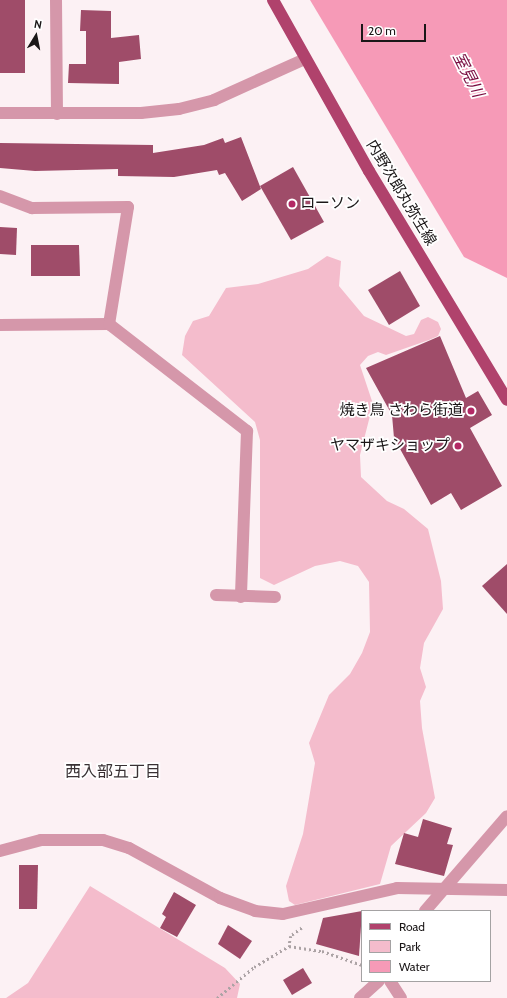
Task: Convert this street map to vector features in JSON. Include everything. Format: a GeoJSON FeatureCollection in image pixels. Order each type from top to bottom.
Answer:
{"type":"FeatureCollection","features":[{"type":"Feature","properties":{"kind":"main road","name":"内野次郎丸弥生線"},"geometry":{"type":"LineString","coordinates":[[273,0],[305,59],[507,400]]}},
{"type":"Feature","properties":{"kind":"street"},"geometry":{"type":"LineString","coordinates":[[56,0],[57,114]]}},
{"type":"Feature","properties":{"kind":"street"},"geometry":{"type":"LineString","coordinates":[[0,113],[57,114],[179,109],[214,100],[305,59]]}},
{"type":"Feature","properties":{"kind":"street"},"geometry":{"type":"LineString","coordinates":[[0,196],[32,208],[128,206],[108,324]]}},
{"type":"Feature","properties":{"kind":"street"},"geometry":{"type":"LineString","coordinates":[[0,325],[108,324],[247,431],[241,597]]}},
{"type":"Feature","properties":{"kind":"street"},"geometry":{"type":"LineString","coordinates":[[216,595],[275,598]]}},
{"type":"Feature","properties":{"kind":"street"},"geometry":{"type":"LineString","coordinates":[[426,910],[444,887],[507,816]]}},
{"type":"Feature","properties":{"kind":"street"},"geometry":{"type":"LineString","coordinates":[[0,850],[41,840],[103,840],[130,848],[220,898],[255,911],[283,914],[397,888],[444,887],[507,890]]}},
{"type":"Feature","properties":{"kind":"street"},"geometry":{"type":"LineString","coordinates":[[360,998],[378,982]]}},
{"type":"Feature","properties":{"kind":"street"},"geometry":{"type":"LineString","coordinates":[[391,982],[401,998]]}},
{"type":"Feature","properties":{"kind":"path"},"geometry":{"type":"LineString","coordinates":[[217,998],[254,967],[288,946],[291,936],[316,918],[314,907]]}},
{"type":"Feature","properties":{"kind":"path"},"geometry":{"type":"LineString","coordinates":[[288,946],[322,952],[361,965]]}},
{"type":"Feature","properties":{"kind":"green space"},"geometry":{"type":"Polygon","coordinates":[[[327,256],[341,261],[339,286],[364,316],[406,336],[414,334],[421,320],[428,317],[438,322],[441,329],[438,336],[429,340],[386,355],[378,352],[368,356],[360,365],[373,404],[360,455],[361,477],[387,501],[404,509],[428,529],[441,581],[443,609],[424,643],[420,668],[426,687],[420,701],[422,728],[435,798],[426,813],[391,846],[380,884],[295,905],[289,901],[286,886],[303,834],[315,763],[309,743],[329,695],[350,674],[362,653],[370,632],[369,582],[358,566],[340,561],[315,566],[274,585],[260,578],[260,440],[255,422],[182,355],[185,336],[193,321],[209,316],[226,288],[258,284],[308,269],[327,256]]]}},
{"type":"Feature","properties":{"kind":"green space"},"geometry":{"type":"Polygon","coordinates":[[[90,886],[225,968],[240,984],[237,998],[6,998],[28,983],[90,886]]]}},
{"type":"Feature","properties":{"kind":"water","name":"室見川"},"geometry":{"type":"Polygon","coordinates":[[[310,0],[507,0],[507,278],[464,257],[310,0]]]}},
{"type":"Feature","properties":{"kind":"building"},"geometry":{"type":"Polygon","coordinates":[[[0,0],[25,0],[25,73],[0,73],[0,0]]]}},
{"type":"Feature","properties":{"kind":"building"},"geometry":{"type":"Polygon","coordinates":[[[81,10],[111,11],[111,38],[139,35],[141,59],[119,62],[119,84],[68,83],[69,64],[86,64],[86,31],[80,31],[81,10]]]}},
{"type":"Feature","properties":{"kind":"building"},"geometry":{"type":"Polygon","coordinates":[[[241,137],[261,189],[242,201],[225,173],[219,175],[217,170],[174,177],[118,176],[118,169],[35,171],[0,168],[0,143],[153,145],[153,153],[204,145],[223,138],[225,143],[241,137]]]}},
{"type":"Feature","properties":{"kind":"building","name":"ローソン"},"geometry":{"type":"Polygon","coordinates":[[[293,167],[324,222],[291,240],[260,186],[293,167]]]}},
{"type":"Feature","properties":{"kind":"building"},"geometry":{"type":"Polygon","coordinates":[[[0,227],[17,228],[16,255],[0,254],[0,227]]]}},
{"type":"Feature","properties":{"kind":"building"},"geometry":{"type":"Polygon","coordinates":[[[31,245],[79,245],[80,276],[31,276],[31,245]]]}},
{"type":"Feature","properties":{"kind":"building"},"geometry":{"type":"Polygon","coordinates":[[[400,271],[420,306],[389,325],[368,290],[400,271]]]}},
{"type":"Feature","properties":{"kind":"building"},"geometry":{"type":"Polygon","coordinates":[[[440,336],[466,398],[478,391],[492,415],[470,428],[502,486],[461,510],[451,493],[431,505],[394,438],[392,415],[366,368],[440,336]]]}},
{"type":"Feature","properties":{"kind":"building"},"geometry":{"type":"Polygon","coordinates":[[[507,564],[507,614],[482,586],[507,564]]]}},
{"type":"Feature","properties":{"kind":"building"},"geometry":{"type":"Polygon","coordinates":[[[423,819],[452,828],[447,844],[453,845],[444,876],[395,864],[404,833],[418,837],[423,819]]]}},
{"type":"Feature","properties":{"kind":"building"},"geometry":{"type":"Polygon","coordinates":[[[19,865],[38,865],[37,909],[19,909],[19,865]]]}},
{"type":"Feature","properties":{"kind":"building"},"geometry":{"type":"Polygon","coordinates":[[[174,892],[196,905],[177,937],[160,928],[166,917],[162,914],[174,892]]]}},
{"type":"Feature","properties":{"kind":"building"},"geometry":{"type":"Polygon","coordinates":[[[361,911],[359,956],[316,944],[323,918],[361,911]]]}},
{"type":"Feature","properties":{"kind":"building"},"geometry":{"type":"Polygon","coordinates":[[[228,925],[252,941],[240,959],[218,944],[228,925]]]}},
{"type":"Feature","properties":{"kind":"building"},"geometry":{"type":"Polygon","coordinates":[[[303,968],[312,983],[292,995],[283,980],[303,968]]]}},
{"type":"Feature","properties":{"kind":"place","name":"ローソン"},"geometry":{"type":"Point","coordinates":[292,204]}},
{"type":"Feature","properties":{"kind":"place","name":"焼き鳥 さわら街道"},"geometry":{"type":"Point","coordinates":[471,411]}},
{"type":"Feature","properties":{"kind":"place","name":"ヤマザキショップ"},"geometry":{"type":"Point","coordinates":[458,446]}},
{"type":"Feature","properties":{"kind":"district","name":"西入部五丁目"},"geometry":{"type":"Point","coordinates":[113,772]}}]}
